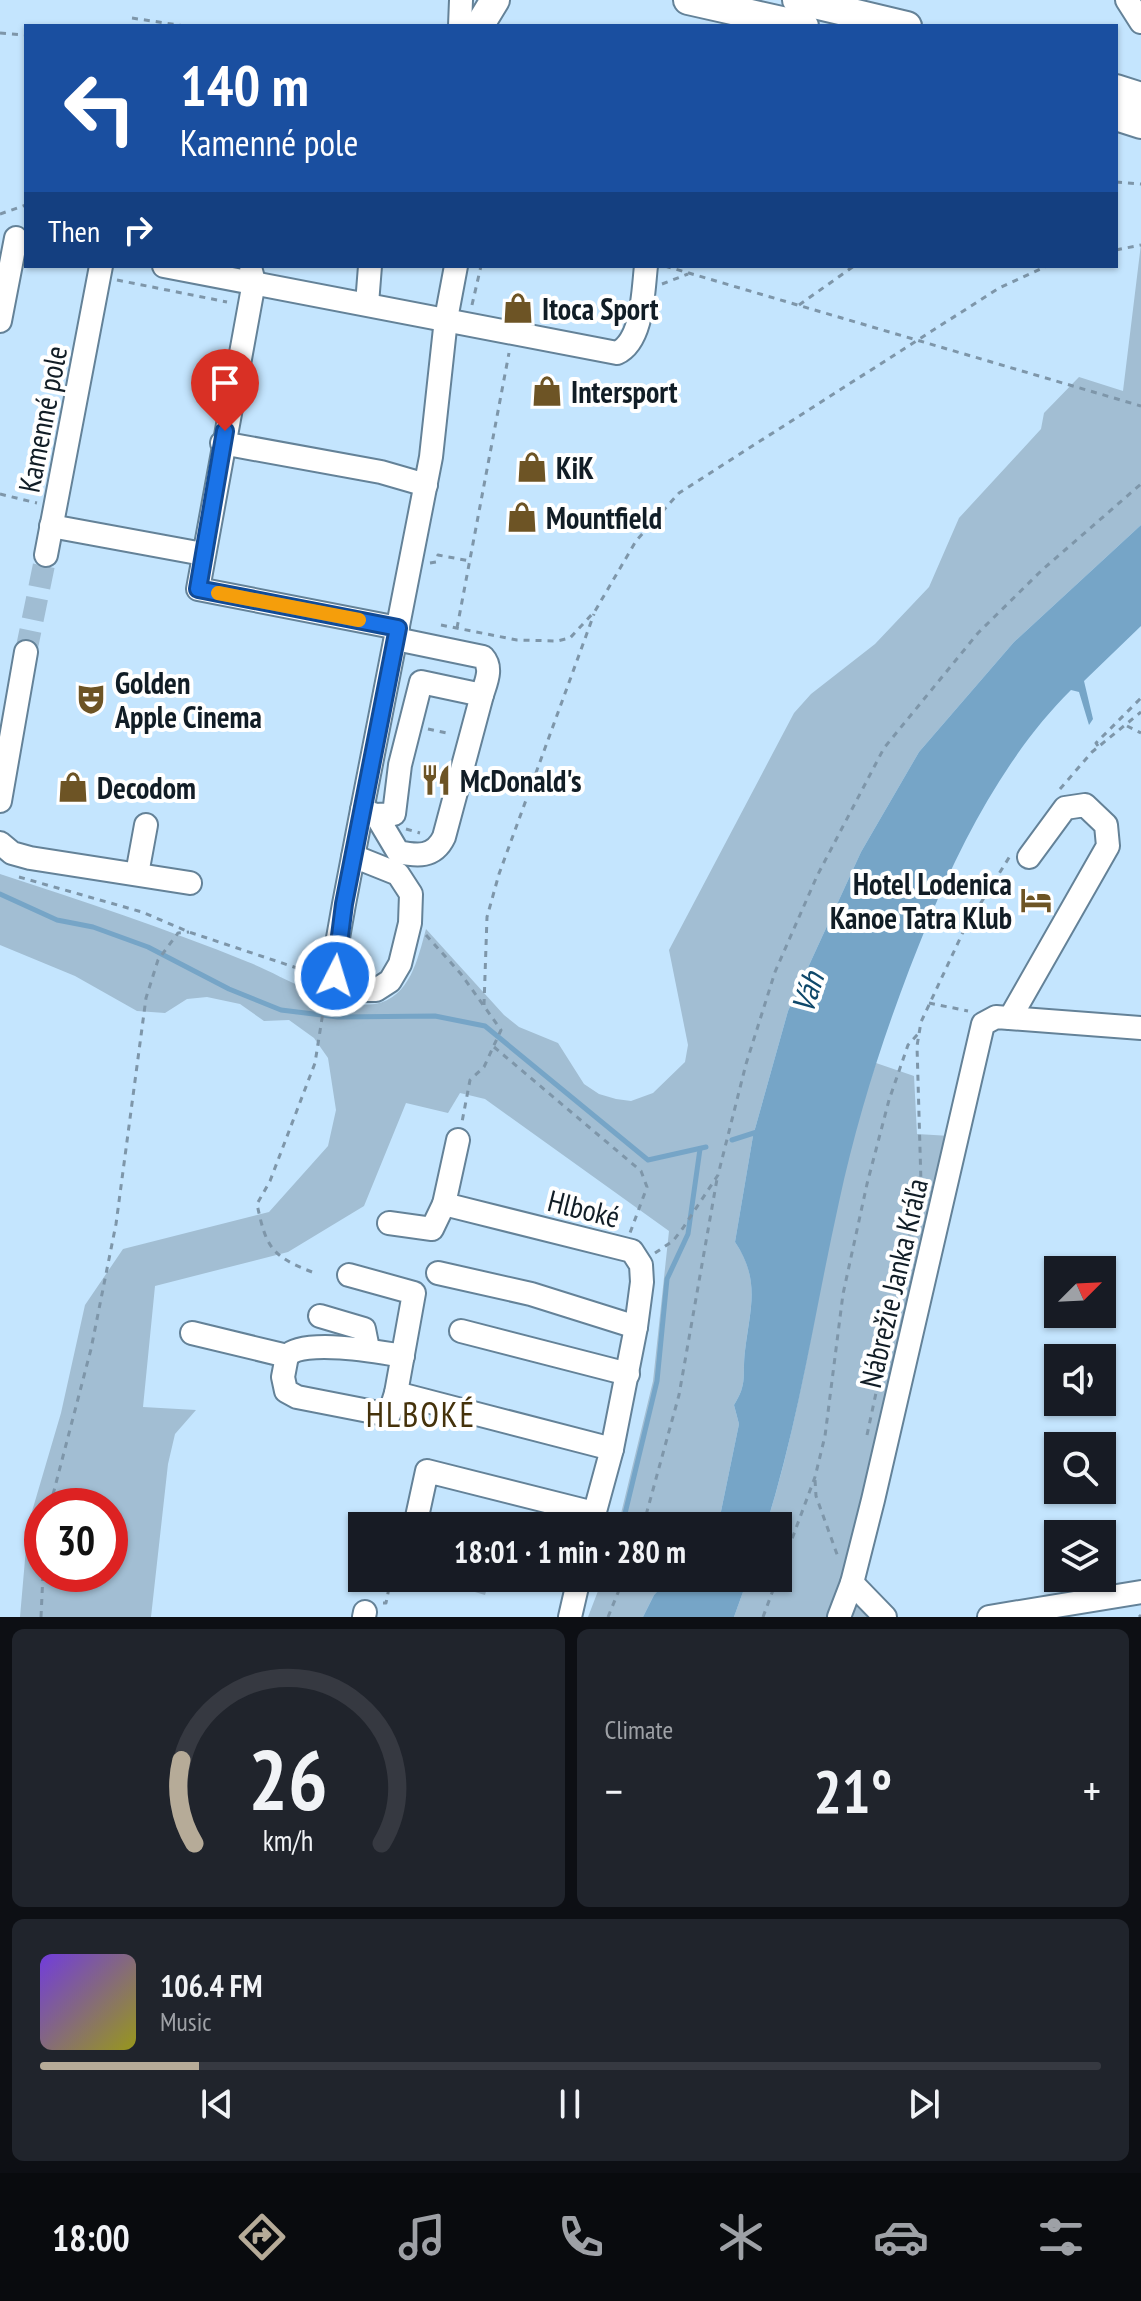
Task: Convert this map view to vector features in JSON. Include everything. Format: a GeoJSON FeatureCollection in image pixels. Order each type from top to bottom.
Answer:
{"type":"FeatureCollection","features":[{"type":"Feature","properties":{"kind":"main road"},"geometry":{"type":"LineString","coordinates":[[688,0],[795,24]]}},
{"type":"Feature","properties":{"kind":"main road"},"geometry":{"type":"LineString","coordinates":[[797,0],[899,24]]}},
{"type":"Feature","properties":{"kind":"main road"},"geometry":{"type":"LineString","coordinates":[[1118,90],[1141,97]]}},
{"type":"Feature","properties":{"kind":"main road"},"geometry":{"type":"LineString","coordinates":[[1118,117],[1141,124]]}},
{"type":"Feature","properties":{"kind":"street"},"geometry":{"type":"LineString","coordinates":[[461,0],[480,15]]}},
{"type":"Feature","properties":{"kind":"street"},"geometry":{"type":"LineString","coordinates":[[1127,0],[1141,22]]}},
{"type":"Feature","properties":{"kind":"street"},"geometry":{"type":"LineString","coordinates":[[0,321],[8,233]]}},
{"type":"Feature","properties":{"kind":"street"},"geometry":{"type":"LineString","coordinates":[[185,268],[252,274],[367,304],[617,353],[630,343],[643,295],[646,268]]}},
{"type":"Feature","properties":{"kind":"street"},"geometry":{"type":"LineString","coordinates":[[367,304],[370,268]]}},
{"type":"Feature","properties":{"kind":"street"},"geometry":{"type":"LineString","coordinates":[[442,268],[446,319]]}},
{"type":"Feature","properties":{"kind":"street"},"geometry":{"type":"LineString","coordinates":[[353,856],[386,867],[404,880],[411,894],[410,923],[400,964],[384,985],[376,990],[357,990],[341,984],[335,976],[335,955],[353,856],[369,813],[397,634],[426,485],[446,319],[456,268]]}},
{"type":"Feature","properties":{"kind":"street","name":"Kamenné pole"},"geometry":{"type":"LineString","coordinates":[[100,272],[51,526],[203,554]]}},
{"type":"Feature","properties":{"kind":"street"},"geometry":{"type":"LineString","coordinates":[[252,274],[198,589],[397,634],[483,657],[489,668],[444,837],[437,849],[419,855],[398,852],[369,813]]}},
{"type":"Feature","properties":{"kind":"street"},"geometry":{"type":"LineString","coordinates":[[222,443],[381,472],[426,485]]}},
{"type":"Feature","properties":{"kind":"street"},"geometry":{"type":"LineString","coordinates":[[46,555],[51,526]]}},
{"type":"Feature","properties":{"kind":"street"},"geometry":{"type":"LineString","coordinates":[[0,801],[26,652]]}},
{"type":"Feature","properties":{"kind":"street"},"geometry":{"type":"LineString","coordinates":[[369,813],[394,814],[400,765],[421,682],[482,695]]}},
{"type":"Feature","properties":{"kind":"street"},"geometry":{"type":"LineString","coordinates":[[1010,1018],[1108,846],[1106,825],[1085,805],[1065,808],[1029,857]]}},
{"type":"Feature","properties":{"kind":"street"},"geometry":{"type":"LineString","coordinates":[[137,874],[146,825]]}},
{"type":"Feature","properties":{"kind":"street"},"geometry":{"type":"LineString","coordinates":[[0,843],[12,853],[30,858],[190,883]]}},
{"type":"Feature","properties":{"kind":"street"},"geometry":{"type":"LineString","coordinates":[[983,1024],[996,1017],[1141,1028]]}},
{"type":"Feature","properties":{"kind":"street","name":"Nábrežie Janka Kráľa"},"geometry":{"type":"LineString","coordinates":[[839,1617],[852,1583],[983,1024]]}},
{"type":"Feature","properties":{"kind":"street"},"geometry":{"type":"LineString","coordinates":[[389,1223],[432,1229],[444,1204],[458,1140]]}},
{"type":"Feature","properties":{"kind":"street","name":"Hlboké"},"geometry":{"type":"LineString","coordinates":[[444,1204],[632,1251],[641,1265],[642,1282],[628,1374],[595,1512]]}},
{"type":"Feature","properties":{"kind":"street"},"geometry":{"type":"LineString","coordinates":[[438,1273],[531,1294],[636,1327]]}},
{"type":"Feature","properties":{"kind":"street"},"geometry":{"type":"LineString","coordinates":[[287,1356],[283,1377],[286,1391],[297,1397],[389,1415],[396,1393],[414,1293],[349,1275]]}},
{"type":"Feature","properties":{"kind":"street"},"geometry":{"type":"LineString","coordinates":[[320,1316],[364,1329],[368,1349]]}},
{"type":"Feature","properties":{"kind":"street"},"geometry":{"type":"LineString","coordinates":[[461,1331],[628,1374]]}},
{"type":"Feature","properties":{"kind":"street"},"geometry":{"type":"LineString","coordinates":[[192,1333],[287,1356],[302,1348],[368,1349],[403,1356]]}},
{"type":"Feature","properties":{"kind":"street"},"geometry":{"type":"LineString","coordinates":[[396,1393],[612,1449]]}},
{"type":"Feature","properties":{"kind":"street"},"geometry":{"type":"LineString","coordinates":[[418,1512],[427,1471],[569,1512]]}},
{"type":"Feature","properties":{"kind":"street"},"geometry":{"type":"LineString","coordinates":[[852,1583],[885,1617]]}},
{"type":"Feature","properties":{"kind":"street"},"geometry":{"type":"LineString","coordinates":[[570,1617],[576,1592]]}},
{"type":"Feature","properties":{"kind":"street"},"geometry":{"type":"LineString","coordinates":[[989,1617],[1141,1592]]}},
{"type":"Feature","properties":{"kind":"path"},"geometry":{"type":"LineString","coordinates":[[132,18],[147,23]]}},
{"type":"Feature","properties":{"kind":"path"},"geometry":{"type":"LineString","coordinates":[[0,33],[24,35]]}},
{"type":"Feature","properties":{"kind":"path"},"geometry":{"type":"LineString","coordinates":[[1118,182],[1141,184]]}},
{"type":"Feature","properties":{"kind":"path"},"geometry":{"type":"LineString","coordinates":[[8,233],[24,208]]}},
{"type":"Feature","properties":{"kind":"path"},"geometry":{"type":"LineString","coordinates":[[1118,250],[1141,245]]}},
{"type":"Feature","properties":{"kind":"path"},"geometry":{"type":"LineString","coordinates":[[469,315],[481,268]]}},
{"type":"Feature","properties":{"kind":"path"},"geometry":{"type":"LineString","coordinates":[[673,268],[1141,406]]}},
{"type":"Feature","properties":{"kind":"path"},"geometry":{"type":"LineString","coordinates":[[799,305],[851,268]]}},
{"type":"Feature","properties":{"kind":"path"},"geometry":{"type":"LineString","coordinates":[[441,625],[517,640],[557,641],[576,634],[595,611],[636,541],[679,493],[915,340],[1009,282],[1042,268]]}},
{"type":"Feature","properties":{"kind":"path"},"geometry":{"type":"LineString","coordinates":[[100,272],[227,302]]}},
{"type":"Feature","properties":{"kind":"path"},"geometry":{"type":"LineString","coordinates":[[643,295],[692,273]]}},
{"type":"Feature","properties":{"kind":"path"},"geometry":{"type":"LineString","coordinates":[[457,628],[510,345]]}},
{"type":"Feature","properties":{"kind":"path"},"geometry":{"type":"LineString","coordinates":[[647,1512],[679,1395],[718,1175],[746,1064],[775,972],[817,876],[884,748],[943,674],[997,613],[1141,484]]}},
{"type":"Feature","properties":{"kind":"path"},"geometry":{"type":"LineString","coordinates":[[0,494],[40,504]]}},
{"type":"Feature","properties":{"kind":"path"},"geometry":{"type":"LineString","coordinates":[[430,563],[436,562],[438,555],[470,561]]}},
{"type":"Feature","properties":{"kind":"path"},"geometry":{"type":"LineString","coordinates":[[484,1005],[487,917],[499,874],[595,611]]}},
{"type":"Feature","properties":{"kind":"path"},"geometry":{"type":"LineString","coordinates":[[1098,746],[1096,743],[1141,698]]}},
{"type":"Feature","properties":{"kind":"path"},"geometry":{"type":"LineString","coordinates":[[1126,726],[1141,733]]}},
{"type":"Feature","properties":{"kind":"path"},"geometry":{"type":"LineString","coordinates":[[425,740],[428,728],[470,740]]}},
{"type":"Feature","properties":{"kind":"path"},"geometry":{"type":"LineString","coordinates":[[401,827],[420,833]]}},
{"type":"Feature","properties":{"kind":"path"},"geometry":{"type":"LineString","coordinates":[[16,876],[142,912],[301,971],[335,976]]}},
{"type":"Feature","properties":{"kind":"path"},"geometry":{"type":"LineString","coordinates":[[410,923],[440,948],[500,1027],[500,1034],[484,1067],[470,1080],[458,1140]]}},
{"type":"Feature","properties":{"kind":"path"},"geometry":{"type":"LineString","coordinates":[[54,1488],[105,1280],[146,998],[165,948],[178,933],[189,932]]}},
{"type":"Feature","properties":{"kind":"path"},"geometry":{"type":"LineString","coordinates":[[866,1439],[918,1202],[923,1152],[918,1034],[927,1003],[970,1011],[983,1024]]}},
{"type":"Feature","properties":{"kind":"path"},"geometry":{"type":"LineString","coordinates":[[312,1272],[281,1260],[263,1231],[257,1204],[270,1181],[315,1063],[323,1012]]}},
{"type":"Feature","properties":{"kind":"path"},"geometry":{"type":"LineString","coordinates":[[763,1617],[815,1477],[825,1436],[843,1294],[867,1184],[898,1072],[908,1045],[918,1034]]}},
{"type":"Feature","properties":{"kind":"path"},"geometry":{"type":"LineString","coordinates":[[494,1047],[641,1171],[647,1187],[630,1230],[632,1251],[647,1257],[673,1241],[718,1175]]}},
{"type":"Feature","properties":{"kind":"path"},"geometry":{"type":"LineString","coordinates":[[815,1477],[816,1496],[838,1557]]}},
{"type":"Feature","properties":{"kind":"path"},"geometry":{"type":"LineString","coordinates":[[836,1564],[841,1543]]}},
{"type":"Feature","properties":{"kind":"path"},"geometry":{"type":"LineString","coordinates":[[41,1617],[42,1592]]}},
{"type":"Feature","properties":{"kind":"path"},"geometry":{"type":"LineString","coordinates":[[608,1617],[618,1592]]}},
{"type":"Feature","properties":{"kind":"shaded area"},"geometry":{"type":"Polygon","coordinates":[[[1141,244],[1141,525],[1014,642],[919,752],[861,852],[788,1011],[753,1136],[735,1242],[748,1269],[752,1295],[743,1385],[734,1405],[739,1424],[721,1512],[621,1512],[653,1381],[669,1231],[485,1099],[460,1093],[448,1113],[406,1103],[364,1206],[288,1252],[155,1286],[143,1407],[196,1410],[175,1434],[168,1464],[151,1617],[20,1617],[24,1571],[24,1592],[128,1592],[128,1488],[39,1488],[61,1413],[85,1305],[123,1249],[269,1212],[328,1146],[336,1110],[328,1058],[314,1038],[289,1020],[264,1021],[240,1004],[207,997],[187,999],[165,1013],[137,1011],[75,976],[0,945],[0,874],[187,938],[343,1002],[375,1004],[397,994],[416,964],[426,929],[504,1015],[519,1027],[558,1043],[584,1084],[599,1094],[631,1101],[653,1093],[685,1062],[688,1045],[669,950],[794,713],[811,694],[875,644],[929,587],[959,518],[1041,429],[1044,413],[1079,377],[1123,391],[1141,244]]]}},
{"type":"Feature","properties":{"kind":"shaded area"},"geometry":{"type":"Polygon","coordinates":[[[876,1063],[914,1076],[917,1134],[950,1136],[843,1583],[867,1617],[734,1617],[743,1592],[792,1592],[792,1512],[770,1512],[796,1411],[843,1177],[876,1063]]]}},
{"type":"Feature","properties":{"kind":"shaded area"},"geometry":{"type":"Polygon","coordinates":[[[598,1592],[657,1592],[643,1617],[588,1617],[598,1592]]]}},
{"type":"Feature","properties":{"kind":"water","name":"Váh"},"geometry":{"type":"Polygon","coordinates":[[[1141,525],[1141,626],[1084,681],[1093,719],[1089,725],[1079,692],[1071,690],[1027,740],[1008,768],[956,859],[902,989],[847,1166],[797,1406],[770,1512],[721,1512],[739,1424],[734,1405],[743,1385],[752,1295],[748,1269],[735,1242],[753,1136],[788,1011],[861,852],[919,752],[1014,642],[1141,525]]]}},
{"type":"Feature","properties":{"kind":"water"},"geometry":{"type":"Polygon","coordinates":[[[657,1592],[743,1592],[734,1617],[643,1617],[657,1592]]]}},
{"type":"Feature","properties":{"kind":"waterway"},"geometry":{"type":"LineString","coordinates":[[0,894],[57,920],[93,927],[148,947],[229,989],[281,1010],[338,1017],[435,1016],[485,1026],[648,1160],[706,1147]]}},
{"type":"Feature","properties":{"kind":"waterway"},"geometry":{"type":"LineString","coordinates":[[732,1140],[757,1132]]}},
{"type":"Feature","properties":{"kind":"waterway"},"geometry":{"type":"LineString","coordinates":[[625,1512],[657,1381],[667,1279],[688,1234],[700,1149]]}},
{"type":"Feature","properties":{"kind":"tunnel"},"geometry":{"type":"LineString","coordinates":[[26,652],[46,555]]}},
{"type":"Feature","properties":{"kind":"slow traffic"},"geometry":{"type":"LineString","coordinates":[[218,593],[359,620]]}},
{"type":"Feature","properties":{"kind":"place","name":"Itoca Sport"},"geometry":{"type":"Point","coordinates":[518,308]}},
{"type":"Feature","properties":{"kind":"place","name":"Intersport"},"geometry":{"type":"Point","coordinates":[547,391]}},
{"type":"Feature","properties":{"kind":"place","name":"KiK"},"geometry":{"type":"Point","coordinates":[532,467]}},
{"type":"Feature","properties":{"kind":"place","name":"Mountfield"},"geometry":{"type":"Point","coordinates":[522,517]}},
{"type":"Feature","properties":{"kind":"place","name":"Golden Apple Cinema"},"geometry":{"type":"Point","coordinates":[91,699]}},
{"type":"Feature","properties":{"kind":"place","name":"McDonald's"},"geometry":{"type":"Point","coordinates":[436,780]}},
{"type":"Feature","properties":{"kind":"place","name":"Decodom"},"geometry":{"type":"Point","coordinates":[73,787]}},
{"type":"Feature","properties":{"kind":"place","name":"Hotel Lodenica Kanoe Tatra Klub"},"geometry":{"type":"Point","coordinates":[1036,900]}},
{"type":"Feature","properties":{"kind":"district","name":"HLBOKÉ"},"geometry":{"type":"Point","coordinates":[421,1414]}},
{"type":"Feature","properties":{"kind":"route"},"geometry":{"type":"LineString","coordinates":[[225,431],[198,589],[398,628],[344,904],[335,955],[335,976]]}}]}
